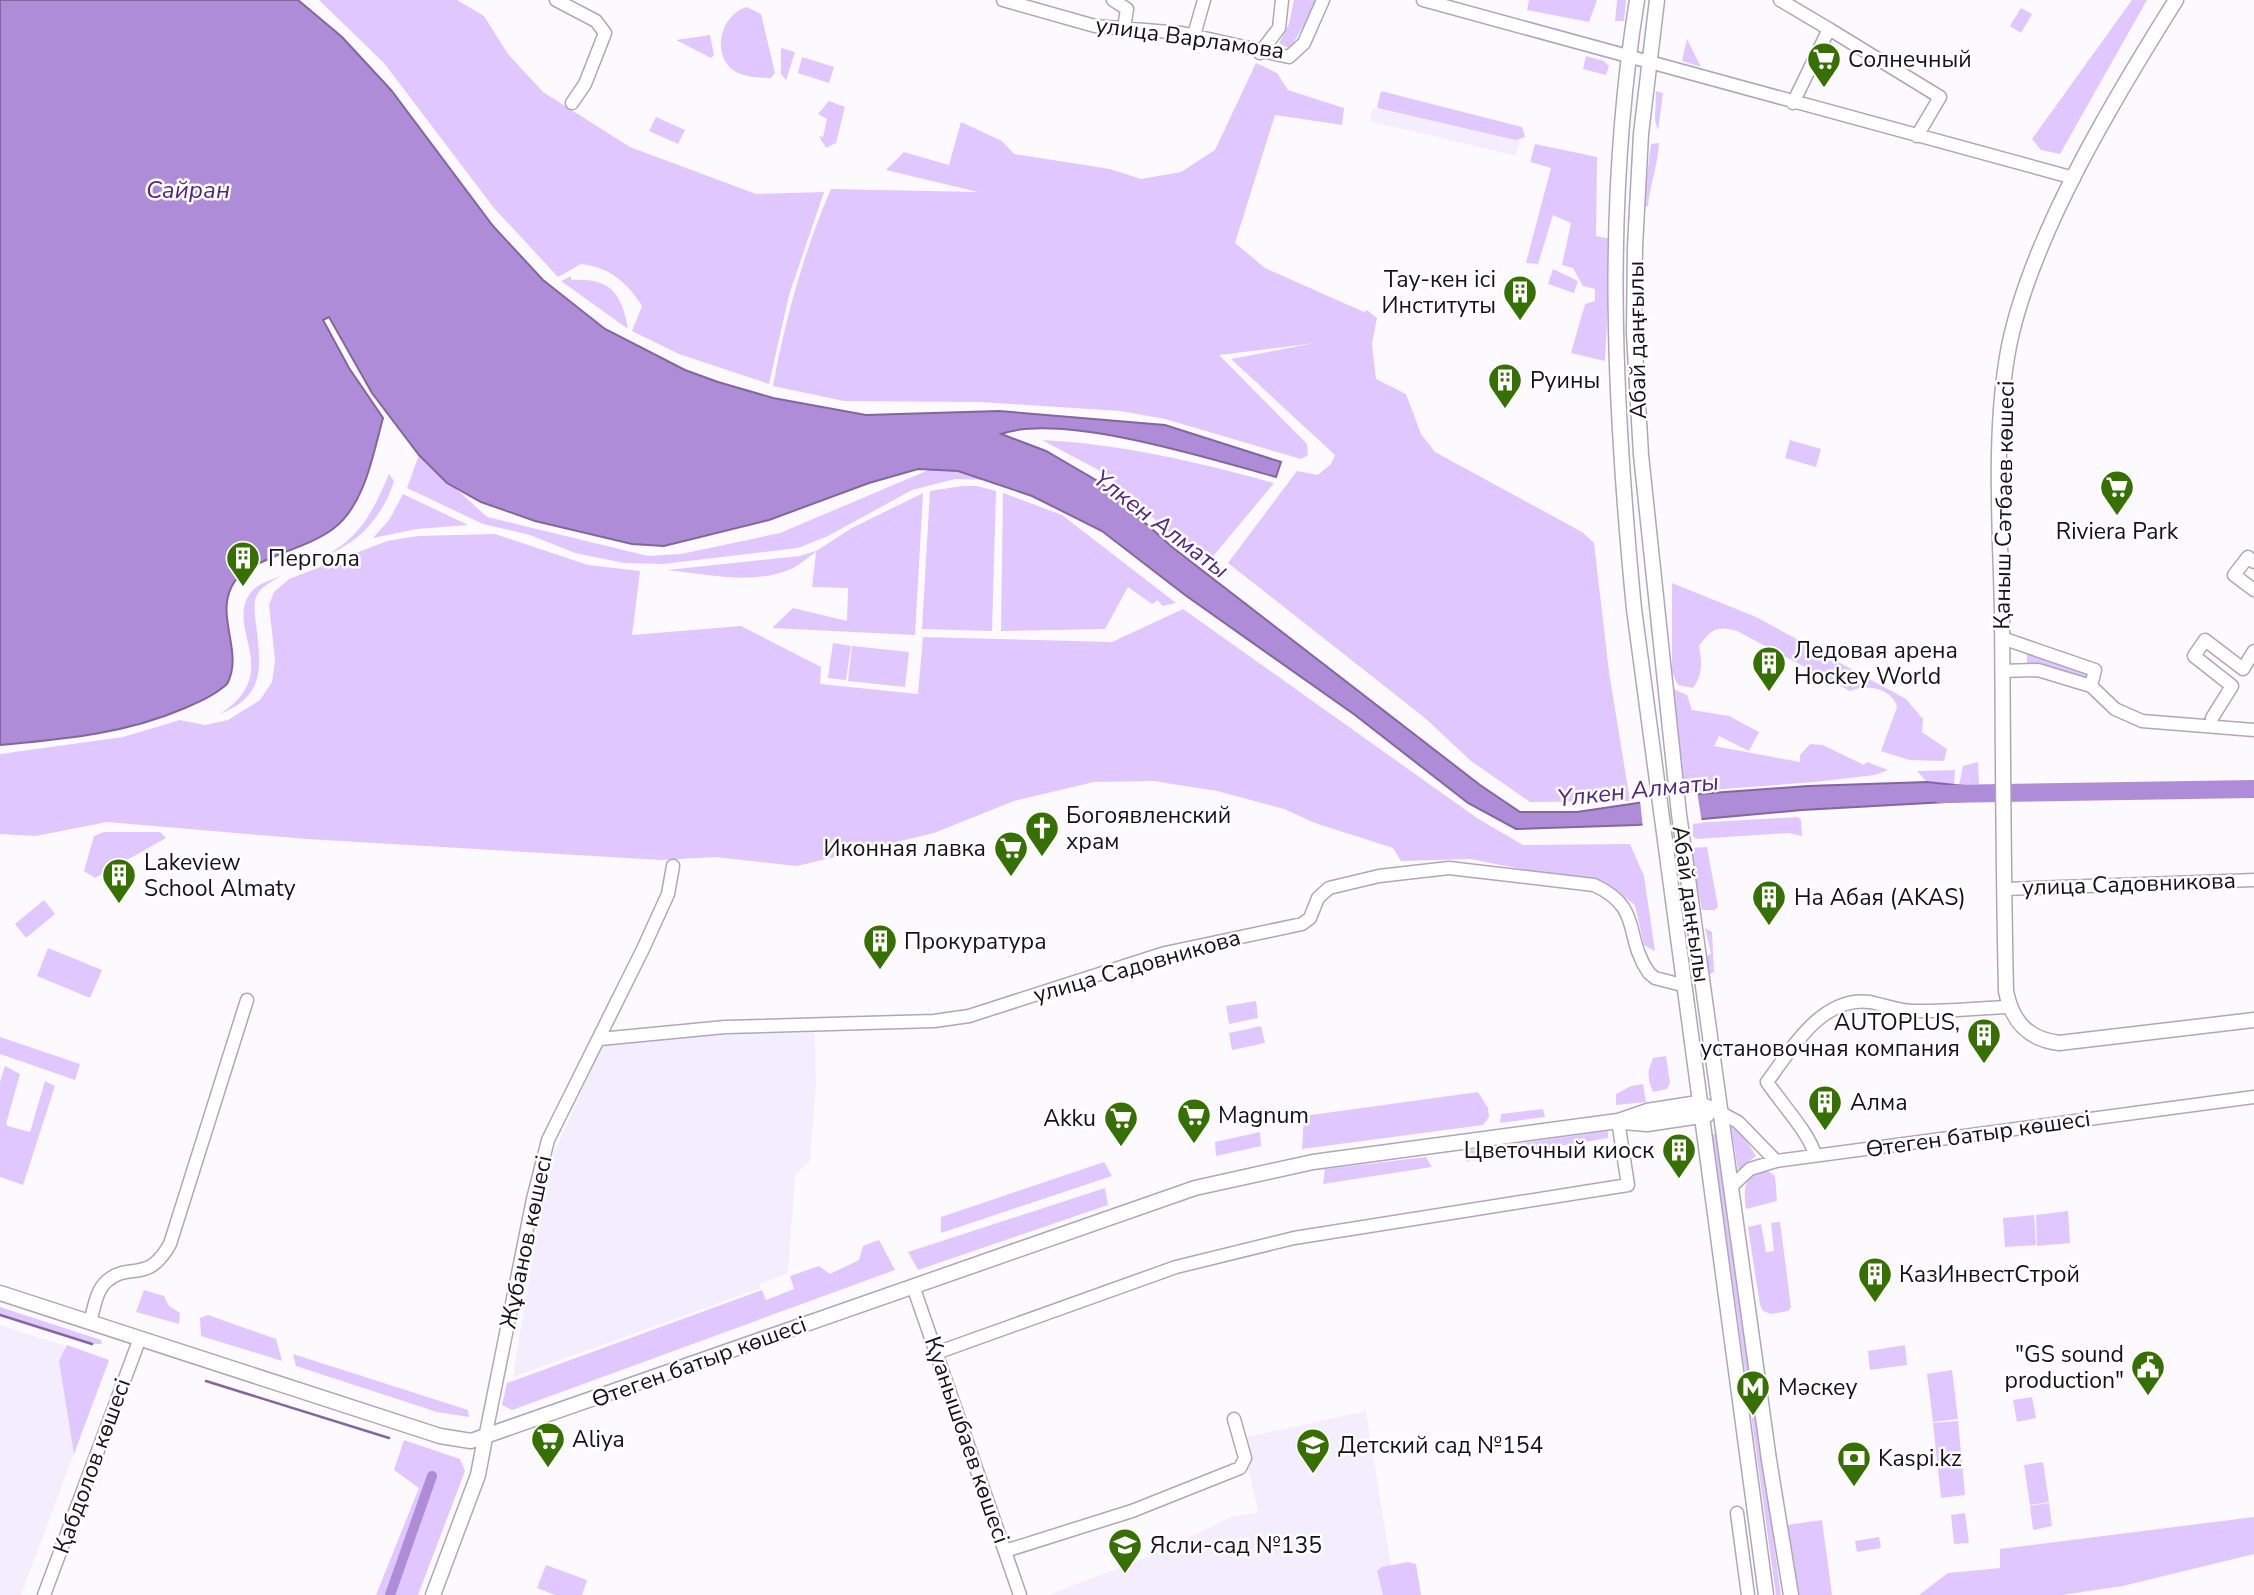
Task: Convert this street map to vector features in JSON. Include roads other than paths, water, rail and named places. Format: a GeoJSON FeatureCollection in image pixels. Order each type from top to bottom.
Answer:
{"type":"FeatureCollection","features":[{"type":"Feature","properties":{"kind":"main road","name":"Абай даңғылы"},"geometry":{"type":"LineString","coordinates":[[1637,0],[1629,57],[1615,228],[1614,358],[1619,458],[1631,581],[1682,985],[1718,1229],[1766,1595]]}},
{"type":"Feature","properties":{"kind":"main road","name":"Абай даңғылы"},"geometry":{"type":"LineString","coordinates":[[1657,0],[1641,134],[1634,333],[1641,455],[1681,830],[1769,1460],[1791,1595]]}},
{"type":"Feature","properties":{"kind":"main road","name":"Қаныш Сәтбаев көшесі"},"geometry":{"type":"LineString","coordinates":[[2010,1007],[2004,889],[2002,671],[2002,432],[2009,347],[2043,243],[2074,178],[2176,0]]}},
{"type":"Feature","properties":{"kind":"main road"},"geometry":{"type":"LineString","coordinates":[[2010,1007],[2025,1031],[2036,1038],[2059,1043],[2254,1020]]}},
{"type":"Feature","properties":{"kind":"main road"},"geometry":{"type":"LineString","coordinates":[[1618,1121],[1647,1124],[1699,1110],[1721,1113]]}},
{"type":"Feature","properties":{"kind":"main road","name":"Өтеген батыр көшесі"},"geometry":{"type":"LineString","coordinates":[[485,1438],[1195,1188],[1313,1162],[1618,1121]]}},
{"type":"Feature","properties":{"kind":"main road"},"geometry":{"type":"LineString","coordinates":[[0,1293],[440,1436],[471,1441],[485,1438]]}},
{"type":"Feature","properties":{"kind":"main road","name":"Жұбанов көшесі"},"geometry":{"type":"LineString","coordinates":[[433,1595],[478,1475],[485,1438]]}},
{"type":"Feature","properties":{"kind":"street"},"geometry":{"type":"LineString","coordinates":[[556,0],[596,21],[605,33],[584,84],[572,103]]}},
{"type":"Feature","properties":{"kind":"street","name":"улица Варламова"},"geometry":{"type":"LineString","coordinates":[[1003,0],[1095,26],[1194,35],[1289,57],[1297,52],[1323,0]]}},
{"type":"Feature","properties":{"kind":"street"},"geometry":{"type":"LineString","coordinates":[[1113,0],[1127,9],[1125,28]]}},
{"type":"Feature","properties":{"kind":"street"},"geometry":{"type":"LineString","coordinates":[[1194,35],[1204,0]]}},
{"type":"Feature","properties":{"kind":"street"},"geometry":{"type":"LineString","coordinates":[[1260,52],[1279,27],[1282,0]]}},
{"type":"Feature","properties":{"kind":"street"},"geometry":{"type":"LineString","coordinates":[[1423,0],[1445,3],[1649,64],[2074,178]]}},
{"type":"Feature","properties":{"kind":"street"},"geometry":{"type":"LineString","coordinates":[[1780,0],[1940,97],[1917,135]]}},
{"type":"Feature","properties":{"kind":"street"},"geometry":{"type":"LineString","coordinates":[[1793,103],[1829,29]]}},
{"type":"Feature","properties":{"kind":"street"},"geometry":{"type":"LineString","coordinates":[[2254,562],[2248,557],[2234,575],[2254,590]]}},
{"type":"Feature","properties":{"kind":"street"},"geometry":{"type":"LineString","coordinates":[[2002,638],[2095,670],[2091,686]]}},
{"type":"Feature","properties":{"kind":"street"},"geometry":{"type":"LineString","coordinates":[[2232,686],[2194,656],[2205,640],[2244,669]]}},
{"type":"Feature","properties":{"kind":"street"},"geometry":{"type":"LineString","coordinates":[[2212,718],[2254,651]]}},
{"type":"Feature","properties":{"kind":"street"},"geometry":{"type":"LineString","coordinates":[[2002,671],[2038,670],[2091,686],[2115,709],[2141,721],[2254,730]]}},
{"type":"Feature","properties":{"kind":"street","name":"Жұбанов көшесі"},"geometry":{"type":"LineString","coordinates":[[485,1438],[542,1158],[548,1140],[668,894],[673,866]]}},
{"type":"Feature","properties":{"kind":"street","name":"улица Садовникова"},"geometry":{"type":"LineString","coordinates":[[600,1038],[725,1027],[934,1021],[969,1016],[1165,953],[1302,924],[1310,918],[1318,898],[1329,888],[1379,876],[1449,868],[1594,885],[1611,892],[1626,908],[1649,972],[1656,978],[1682,985]]}},
{"type":"Feature","properties":{"kind":"street","name":"улица Садовникова"},"geometry":{"type":"LineString","coordinates":[[2004,889],[2254,880]]}},
{"type":"Feature","properties":{"kind":"street"},"geometry":{"type":"LineString","coordinates":[[90,1322],[105,1282],[115,1276],[151,1267],[162,1257],[170,1244],[247,1000]]}},
{"type":"Feature","properties":{"kind":"street"},"geometry":{"type":"LineString","coordinates":[[1815,1155],[1812,1144],[1784,1109],[1768,1082],[1810,1026],[1845,1006],[1868,1002],[1913,1011],[2010,1007]]}},
{"type":"Feature","properties":{"kind":"street","name":"Өтеген батыр көшесі"},"geometry":{"type":"LineString","coordinates":[[1732,1186],[1750,1169],[1776,1161],[2254,1097]]}},
{"type":"Feature","properties":{"kind":"street"},"geometry":{"type":"LineString","coordinates":[[1721,1113],[1738,1122],[1764,1153],[1776,1161]]}},
{"type":"Feature","properties":{"kind":"street"},"geometry":{"type":"LineString","coordinates":[[936,1353],[984,1333],[1175,1267],[1281,1241],[1628,1185],[1618,1121]]}},
{"type":"Feature","properties":{"kind":"street","name":"Қуанышбаев көшесі"},"geometry":{"type":"LineString","coordinates":[[913,1286],[1020,1595]]}},
{"type":"Feature","properties":{"kind":"street","name":"Қабдолов көшесі"},"geometry":{"type":"LineString","coordinates":[[44,1595],[140,1338]]}},
{"type":"Feature","properties":{"kind":"street"},"geometry":{"type":"LineString","coordinates":[[1005,1551],[1132,1511],[1240,1468],[1245,1458],[1234,1419]]}},
{"type":"Feature","properties":{"kind":"street"},"geometry":{"type":"LineString","coordinates":[[1737,1513],[1748,1595]]}},
{"type":"Feature","properties":{"kind":"water","name":"Сайран"},"geometry":{"type":"Polygon","coordinates":[[[0,0],[298,0],[342,37],[391,90],[493,226],[543,280],[605,329],[685,370],[718,382],[773,398],[866,415],[999,411],[1165,425],[1281,462],[1276,477],[1137,440],[1098,433],[1028,429],[1001,434],[1046,451],[1101,483],[1172,547],[1480,785],[1520,812],[1577,812],[1698,794],[1808,786],[1927,782],[1964,786],[1964,801],[1802,810],[1637,825],[1516,829],[1468,803],[1355,715],[1185,595],[1102,531],[1032,496],[958,471],[918,469],[869,483],[769,520],[664,546],[632,544],[535,521],[481,502],[447,483],[419,455],[372,393],[329,317],[323,320],[349,368],[383,418],[371,463],[353,507],[333,529],[256,565],[235,581],[227,606],[233,659],[227,684],[196,703],[140,724],[71,738],[0,745],[0,0]]]}},
{"type":"Feature","properties":{"kind":"waterway","name":"Үлкен Алматы"},"geometry":{"type":"LineString","coordinates":[[1940,794],[2254,789]]}},
{"type":"Feature","properties":{"kind":"waterway"},"geometry":{"type":"LineString","coordinates":[[0,1315],[92,1344]]}},
{"type":"Feature","properties":{"kind":"waterway"},"geometry":{"type":"LineString","coordinates":[[206,1381],[389,1438]]}},
{"type":"Feature","properties":{"kind":"waterway"},"geometry":{"type":"LineString","coordinates":[[390,1595],[432,1476]]}},
{"type":"Feature","properties":{"kind":"place","name":"Солнечный"},"geometry":{"type":"Point","coordinates":[1824,89]}},
{"type":"Feature","properties":{"kind":"place","name":"Тау-кен ісі Институты"},"geometry":{"type":"Point","coordinates":[1520,322]}},
{"type":"Feature","properties":{"kind":"place","name":"Руины"},"geometry":{"type":"Point","coordinates":[1505,410]}},
{"type":"Feature","properties":{"kind":"place","name":"Riviera Park"},"geometry":{"type":"Point","coordinates":[2117,517]}},
{"type":"Feature","properties":{"kind":"place","name":"Пергола"},"geometry":{"type":"Point","coordinates":[243,588]}},
{"type":"Feature","properties":{"kind":"place","name":"Ледовая арена Hockey World"},"geometry":{"type":"Point","coordinates":[1769,693]}},
{"type":"Feature","properties":{"kind":"place","name":"Богоявленский храм"},"geometry":{"type":"Point","coordinates":[1042,858]}},
{"type":"Feature","properties":{"kind":"place","name":"Иконная лавка"},"geometry":{"type":"Point","coordinates":[1011,878]}},
{"type":"Feature","properties":{"kind":"place","name":"Lakeview School Almaty"},"geometry":{"type":"Point","coordinates":[119,905]}},
{"type":"Feature","properties":{"kind":"place","name":"На Абая (AKAS)"},"geometry":{"type":"Point","coordinates":[1769,927]}},
{"type":"Feature","properties":{"kind":"place","name":"Прокуратура"},"geometry":{"type":"Point","coordinates":[880,971]}},
{"type":"Feature","properties":{"kind":"place","name":"AUTOPLUS, установочная компания"},"geometry":{"type":"Point","coordinates":[1984,1065]}},
{"type":"Feature","properties":{"kind":"place","name":"Алма"},"geometry":{"type":"Point","coordinates":[1825,1132]}},
{"type":"Feature","properties":{"kind":"place","name":"Magnum"},"geometry":{"type":"Point","coordinates":[1194,1145]}},
{"type":"Feature","properties":{"kind":"place","name":"Akku"},"geometry":{"type":"Point","coordinates":[1121,1148]}},
{"type":"Feature","properties":{"kind":"place","name":"Цветочный киоск"},"geometry":{"type":"Point","coordinates":[1679,1180]}},
{"type":"Feature","properties":{"kind":"place","name":"КазИнвестСтрой"},"geometry":{"type":"Point","coordinates":[1875,1304]}},
{"type":"Feature","properties":{"kind":"place","name":"\"GS sound production\""},"geometry":{"type":"Point","coordinates":[2148,1397]}},
{"type":"Feature","properties":{"kind":"place","name":"Мәскеу"},"geometry":{"type":"Point","coordinates":[1753,1417]}},
{"type":"Feature","properties":{"kind":"place","name":"Aliya"},"geometry":{"type":"Point","coordinates":[548,1469]}},
{"type":"Feature","properties":{"kind":"place","name":"Детский сад №154"},"geometry":{"type":"Point","coordinates":[1313,1475]}},
{"type":"Feature","properties":{"kind":"place","name":"Kaspi.kz"},"geometry":{"type":"Point","coordinates":[1854,1488]}},
{"type":"Feature","properties":{"kind":"place","name":"Ясли-сад №135"},"geometry":{"type":"Point","coordinates":[1125,1575]}}]}
